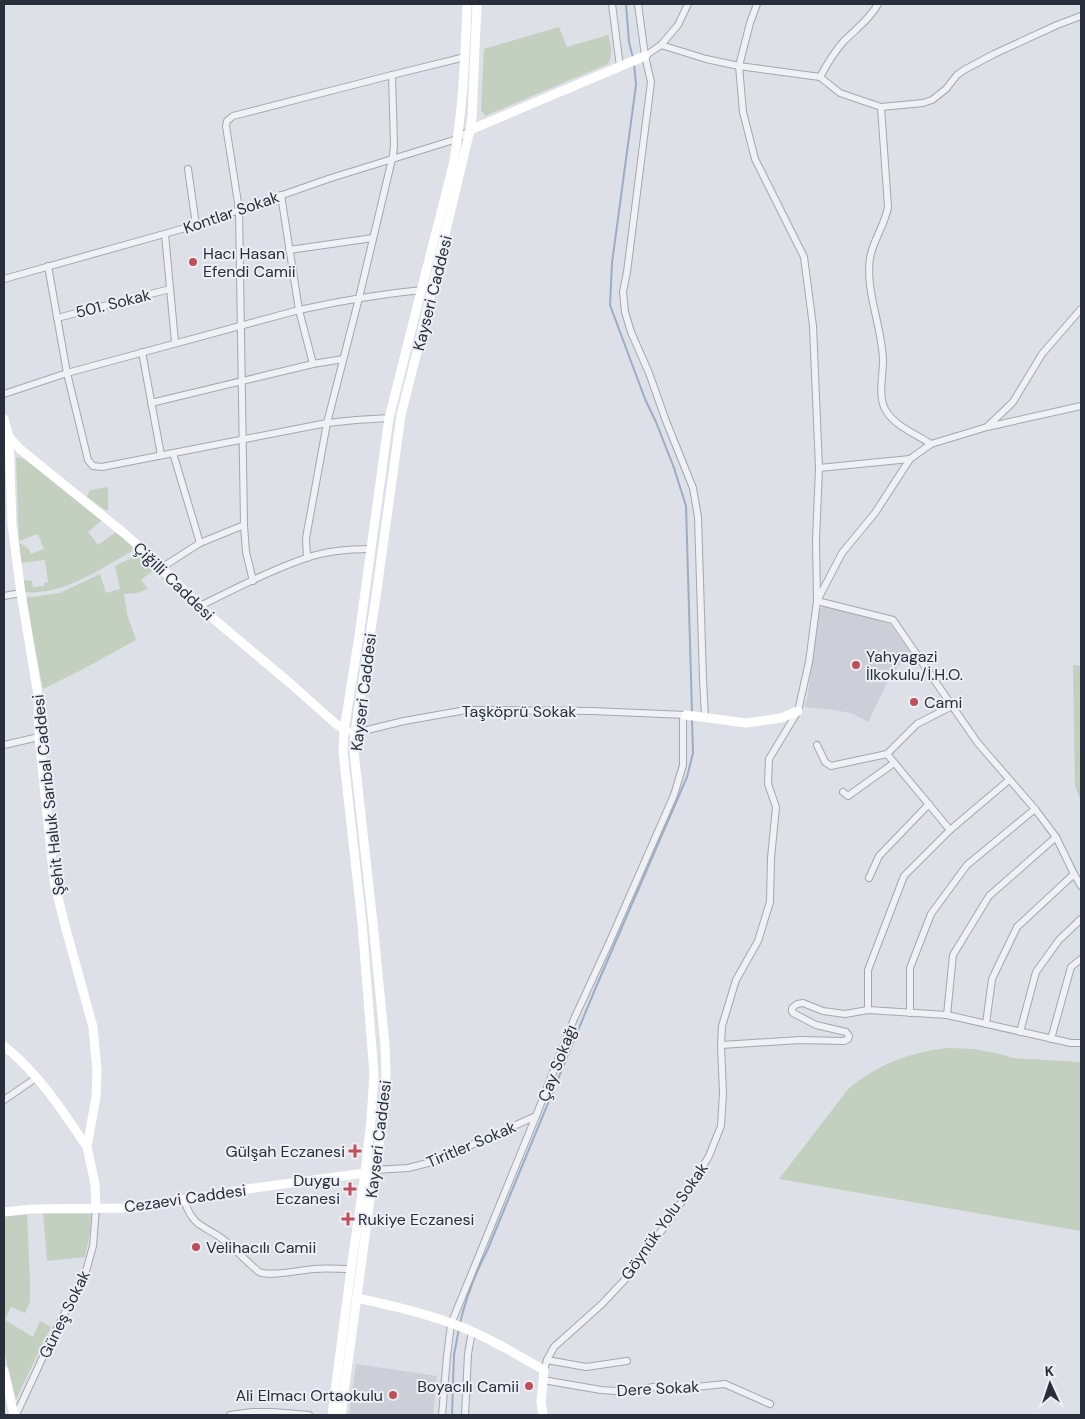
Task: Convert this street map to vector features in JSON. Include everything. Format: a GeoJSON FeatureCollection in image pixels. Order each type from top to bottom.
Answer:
{"type":"FeatureCollection","features":[{"type":"Feature","properties":{"kind":"main road","name":"Kayseri Caddesi"},"geometry":{"type":"LineString","coordinates":[[341,1415],[357,1298],[370,1172],[374,1074],[362,923],[343,752],[344,730],[389,418],[422,290],[457,139],[463,96],[467,4]]}},
{"type":"Feature","properties":{"kind":"main road","name":"Kayseri Caddesi"},"geometry":{"type":"LineString","coordinates":[[332,1415],[350,1269],[370,1172],[383,1124],[386,1074],[373,923],[354,752],[355,733],[401,415],[470,130],[477,4]]}},
{"type":"Feature","properties":{"kind":"main road"},"geometry":{"type":"LineString","coordinates":[[470,130],[644,56]]}},
{"type":"Feature","properties":{"kind":"main road"},"geometry":{"type":"LineString","coordinates":[[4,419],[6,439]]}},
{"type":"Feature","properties":{"kind":"main road","name":"Çiğilli Caddesi"},"geometry":{"type":"LineString","coordinates":[[6,439],[125,534],[162,568],[208,615],[336,724],[344,730],[355,733]]}},
{"type":"Feature","properties":{"kind":"main road","name":"Şehit Haluk Sarıbal Caddesi"},"geometry":{"type":"LineString","coordinates":[[6,439],[12,525],[38,694],[39,737],[54,881],[93,1028],[97,1071],[96,1097],[87,1147],[95,1184],[96,1208]]}},
{"type":"Feature","properties":{"kind":"main road"},"geometry":{"type":"LineString","coordinates":[[684,715],[746,723],[781,718],[798,711]]}},
{"type":"Feature","properties":{"kind":"main road"},"geometry":{"type":"LineString","coordinates":[[4,1046],[15,1055],[58,1103],[87,1147]]}},
{"type":"Feature","properties":{"kind":"main road","name":"Cezaevi Caddesi"},"geometry":{"type":"LineString","coordinates":[[4,1212],[32,1209],[135,1208],[254,1188],[370,1172]]}},
{"type":"Feature","properties":{"kind":"main road"},"geometry":{"type":"LineString","coordinates":[[357,1298],[403,1308],[453,1324],[545,1365],[541,1402],[543,1415]]}},
{"type":"Feature","properties":{"kind":"main road"},"geometry":{"type":"LineString","coordinates":[[4,1371],[15,1415]]}},
{"type":"Feature","properties":{"kind":"street"},"geometry":{"type":"LineString","coordinates":[[612,4],[620,67]]}},
{"type":"Feature","properties":{"kind":"street"},"geometry":{"type":"LineString","coordinates":[[638,4],[644,56],[651,82],[623,292],[625,312],[631,332],[649,373],[693,488],[698,517],[705,717]]}},
{"type":"Feature","properties":{"kind":"street"},"geometry":{"type":"LineString","coordinates":[[644,56],[661,46],[678,24],[688,4]]}},
{"type":"Feature","properties":{"kind":"street"},"geometry":{"type":"LineString","coordinates":[[757,4],[739,66],[744,112],[754,159],[804,257],[813,326],[819,468],[816,540],[817,601]]}},
{"type":"Feature","properties":{"kind":"street"},"geometry":{"type":"LineString","coordinates":[[820,77],[837,50],[849,36],[866,22],[878,4]]}},
{"type":"Feature","properties":{"kind":"street"},"geometry":{"type":"LineString","coordinates":[[661,46],[739,66],[820,77],[840,92],[881,108],[923,104],[932,100],[946,89],[957,75],[964,70],[994,54],[1081,16]]}},
{"type":"Feature","properties":{"kind":"street"},"geometry":{"type":"LineString","coordinates":[[253,581],[246,552],[244,525],[239,209],[226,126],[229,119],[233,116],[464,57]]}},
{"type":"Feature","properties":{"kind":"street"},"geometry":{"type":"LineString","coordinates":[[307,558],[306,538],[327,423],[392,159],[394,145],[392,74]]}},
{"type":"Feature","properties":{"kind":"street"},"geometry":{"type":"LineString","coordinates":[[881,108],[888,208],[885,220],[871,252],[869,274],[882,343],[882,398],[887,412],[895,421],[930,444]]}},
{"type":"Feature","properties":{"kind":"street","name":"Kontlar Sokak"},"geometry":{"type":"LineString","coordinates":[[4,279],[196,225],[281,195],[457,139],[470,130]]}},
{"type":"Feature","properties":{"kind":"street"},"geometry":{"type":"LineString","coordinates":[[188,169],[196,225]]}},
{"type":"Feature","properties":{"kind":"street"},"geometry":{"type":"LineString","coordinates":[[281,195],[299,310],[313,364]]}},
{"type":"Feature","properties":{"kind":"street"},"geometry":{"type":"LineString","coordinates":[[165,234],[175,342]]}},
{"type":"Feature","properties":{"kind":"street"},"geometry":{"type":"LineString","coordinates":[[290,250],[373,238]]}},
{"type":"Feature","properties":{"kind":"street"},"geometry":{"type":"LineString","coordinates":[[48,266],[66,373],[88,460],[96,467],[327,423],[389,418]]}},
{"type":"Feature","properties":{"kind":"street","name":"501. Sokak"},"geometry":{"type":"LineString","coordinates":[[57,318],[170,289]]}},
{"type":"Feature","properties":{"kind":"street"},"geometry":{"type":"LineString","coordinates":[[4,394],[66,373],[299,310],[359,298],[422,290]]}},
{"type":"Feature","properties":{"kind":"street"},"geometry":{"type":"LineString","coordinates":[[987,427],[1013,402],[1042,354],[1081,309]]}},
{"type":"Feature","properties":{"kind":"street"},"geometry":{"type":"LineString","coordinates":[[142,352],[161,455]]}},
{"type":"Feature","properties":{"kind":"street"},"geometry":{"type":"LineString","coordinates":[[151,404],[242,380],[343,359]]}},
{"type":"Feature","properties":{"kind":"street"},"geometry":{"type":"LineString","coordinates":[[817,601],[842,553],[875,513],[910,459],[930,444],[987,427],[1081,406]]}},
{"type":"Feature","properties":{"kind":"street"},"geometry":{"type":"LineString","coordinates":[[172,453],[200,543]]}},
{"type":"Feature","properties":{"kind":"street"},"geometry":{"type":"LineString","coordinates":[[819,468],[910,459]]}},
{"type":"Feature","properties":{"kind":"street"},"geometry":{"type":"LineString","coordinates":[[162,568],[200,543],[244,525]]}},
{"type":"Feature","properties":{"kind":"street"},"geometry":{"type":"LineString","coordinates":[[200,606],[307,558],[337,551],[371,549]]}},
{"type":"Feature","properties":{"kind":"street"},"geometry":{"type":"LineString","coordinates":[[4,596],[21,592]]}},
{"type":"Feature","properties":{"kind":"street"},"geometry":{"type":"LineString","coordinates":[[817,601],[893,620],[977,742],[1056,836],[1081,886]]}},
{"type":"Feature","properties":{"kind":"street","name":"Göynük Yolu Sokak"},"geometry":{"type":"LineString","coordinates":[[545,1365],[554,1347],[602,1304],[633,1270],[679,1206],[709,1156],[721,1126],[724,1093],[721,1045],[722,1026],[736,980],[758,941],[770,902],[771,858],[776,806],[768,784],[769,759],[798,711],[809,662],[817,601]]}},
{"type":"Feature","properties":{"kind":"street"},"geometry":{"type":"LineString","coordinates":[[817,745],[825,762],[831,766],[887,754],[917,724],[952,706]]}},
{"type":"Feature","properties":{"kind":"street","name":"Taşköprü Sokak"},"geometry":{"type":"LineString","coordinates":[[355,733],[404,720],[466,710],[592,711],[684,715]]}},
{"type":"Feature","properties":{"kind":"street","name":"Çay Sokağı"},"geometry":{"type":"LineString","coordinates":[[442,1415],[447,1356],[453,1324],[574,1019],[674,795],[683,765],[684,715]]}},
{"type":"Feature","properties":{"kind":"street"},"geometry":{"type":"LineString","coordinates":[[4,745],[39,737]]}},
{"type":"Feature","properties":{"kind":"street"},"geometry":{"type":"LineString","coordinates":[[887,754],[950,830]]}},
{"type":"Feature","properties":{"kind":"street"},"geometry":{"type":"LineString","coordinates":[[843,792],[848,796],[894,763]]}},
{"type":"Feature","properties":{"kind":"street"},"geometry":{"type":"LineString","coordinates":[[868,1010],[868,970],[904,876],[950,830],[1009,780]]}},
{"type":"Feature","properties":{"kind":"street"},"geometry":{"type":"LineString","coordinates":[[869,878],[879,856],[928,804]]}},
{"type":"Feature","properties":{"kind":"street"},"geometry":{"type":"LineString","coordinates":[[910,1013],[910,968],[931,914],[967,865],[1035,809]]}},
{"type":"Feature","properties":{"kind":"street"},"geometry":{"type":"LineString","coordinates":[[947,1015],[953,954],[989,896],[1056,836]]}},
{"type":"Feature","properties":{"kind":"street"},"geometry":{"type":"LineString","coordinates":[[986,1024],[992,979],[1017,927],[1074,874]]}},
{"type":"Feature","properties":{"kind":"street"},"geometry":{"type":"LineString","coordinates":[[1020,1032],[1036,972],[1059,940],[1081,920]]}},
{"type":"Feature","properties":{"kind":"street"},"geometry":{"type":"LineString","coordinates":[[1051,1039],[1071,967],[1081,958]]}},
{"type":"Feature","properties":{"kind":"street"},"geometry":{"type":"LineString","coordinates":[[721,1045],[800,1040],[846,1040],[849,1037],[849,1034],[846,1032],[816,1025],[793,1014],[792,1008],[800,1002],[823,1011],[845,1014],[868,1010],[947,1015],[1051,1039],[1071,1043],[1081,1042]]}},
{"type":"Feature","properties":{"kind":"street"},"geometry":{"type":"LineString","coordinates":[[4,1100],[36,1078]]}},
{"type":"Feature","properties":{"kind":"street","name":"Tiritler Sokak"},"geometry":{"type":"LineString","coordinates":[[370,1172],[408,1168],[436,1161],[536,1116]]}},
{"type":"Feature","properties":{"kind":"street"},"geometry":{"type":"LineString","coordinates":[[184,1200],[190,1215],[196,1222],[224,1240],[262,1274],[314,1269],[350,1269]]}},
{"type":"Feature","properties":{"kind":"street","name":"Güneş Sokak"},"geometry":{"type":"LineString","coordinates":[[15,1415],[86,1271],[93,1246],[96,1208]]}},
{"type":"Feature","properties":{"kind":"street"},"geometry":{"type":"LineString","coordinates":[[465,1415],[470,1331]]}},
{"type":"Feature","properties":{"kind":"street"},"geometry":{"type":"LineString","coordinates":[[545,1365],[586,1367],[628,1361]]}},
{"type":"Feature","properties":{"kind":"street","name":"Dere Sokak"},"geometry":{"type":"LineString","coordinates":[[543,1380],[602,1390],[631,1392],[653,1387],[676,1389],[725,1384],[770,1404]]}},
{"type":"Feature","properties":{"kind":"street"},"geometry":{"type":"LineString","coordinates":[[230,1415],[252,1412],[309,1415]]}},
{"type":"Feature","properties":{"kind":"shaded area","name":"Yahyagazi İlkokulu/İ.H.O."},"geometry":{"type":"Polygon","coordinates":[[[829,605],[890,624],[909,651],[889,679],[868,722],[851,713],[804,707],[807,699],[820,608],[829,605]]]}},
{"type":"Feature","properties":{"kind":"shaded area","name":"Ali Elmacı Ortaokulu"},"geometry":{"type":"Polygon","coordinates":[[[356,1364],[437,1376],[433,1415],[349,1415],[356,1364]]]}},
{"type":"Feature","properties":{"kind":"green space"},"geometry":{"type":"Polygon","coordinates":[[[559,27],[567,47],[608,35],[611,57],[608,64],[485,116],[481,110],[484,49],[559,27]]]}},
{"type":"Feature","properties":{"kind":"green space"},"geometry":{"type":"Polygon","coordinates":[[[16,457],[24,459],[102,520],[88,532],[98,545],[116,532],[132,545],[132,551],[67,586],[39,592],[24,592],[22,580],[32,581],[33,587],[44,586],[44,583],[48,582],[45,560],[21,563],[19,543],[28,548],[31,554],[44,549],[38,534],[19,541],[16,457]]]}},
{"type":"Feature","properties":{"kind":"green space"},"geometry":{"type":"Polygon","coordinates":[[[108,487],[107,511],[87,497],[90,490],[108,487]]]}},
{"type":"Feature","properties":{"kind":"green space"},"geometry":{"type":"Polygon","coordinates":[[[142,553],[155,569],[141,580],[148,589],[137,593],[124,594],[127,614],[136,640],[43,689],[25,598],[60,593],[100,574],[106,593],[120,589],[115,566],[142,553]]]}},
{"type":"Feature","properties":{"kind":"green space"},"geometry":{"type":"Polygon","coordinates":[[[1073,665],[1081,666],[1081,801],[1075,786],[1073,665]]]}},
{"type":"Feature","properties":{"kind":"green space"},"geometry":{"type":"Polygon","coordinates":[[[948,1048],[974,1049],[1013,1058],[1081,1062],[1081,1231],[779,1179],[849,1088],[872,1072],[896,1060],[948,1048]]]}},
{"type":"Feature","properties":{"kind":"green space"},"geometry":{"type":"Polygon","coordinates":[[[43,1213],[91,1214],[85,1257],[47,1261],[43,1213]]]}},
{"type":"Feature","properties":{"kind":"green space"},"geometry":{"type":"Polygon","coordinates":[[[27,1214],[30,1302],[25,1313],[11,1307],[5,1320],[33,1337],[40,1321],[51,1327],[16,1399],[4,1352],[4,1216],[27,1214]]]}},
{"type":"Feature","properties":{"kind":"waterway"},"geometry":{"type":"LineString","coordinates":[[626,4],[629,42],[633,58]]}},
{"type":"Feature","properties":{"kind":"waterway"},"geometry":{"type":"LineString","coordinates":[[634,63],[636,85],[612,263],[610,305],[645,399],[674,468],[686,506],[692,712]]}},
{"type":"Feature","properties":{"kind":"waterway"},"geometry":{"type":"LineString","coordinates":[[460,1323],[475,1277],[596,987],[687,777],[693,753],[692,720]]}},
{"type":"Feature","properties":{"kind":"waterway"},"geometry":{"type":"LineString","coordinates":[[452,1415],[454,1355],[459,1328]]}},
{"type":"Feature","properties":{"kind":"place","name":"Hacı Hasan Efendi Camii"},"geometry":{"type":"Point","coordinates":[193,262]}},
{"type":"Feature","properties":{"kind":"place","name":"Yahyagazi İlkokulu/İ.H.O."},"geometry":{"type":"Point","coordinates":[856,665]}},
{"type":"Feature","properties":{"kind":"place","name":"Cami"},"geometry":{"type":"Point","coordinates":[914,702]}},
{"type":"Feature","properties":{"kind":"place","name":"Gülşah Eczanesi"},"geometry":{"type":"Point","coordinates":[355,1151]}},
{"type":"Feature","properties":{"kind":"place","name":"Duygu Eczanesi"},"geometry":{"type":"Point","coordinates":[350,1189]}},
{"type":"Feature","properties":{"kind":"place","name":"Rukiye Eczanesi"},"geometry":{"type":"Point","coordinates":[348,1219]}},
{"type":"Feature","properties":{"kind":"place","name":"Velihacılı Camii"},"geometry":{"type":"Point","coordinates":[196,1247]}},
{"type":"Feature","properties":{"kind":"place","name":"Boyacılı Camii"},"geometry":{"type":"Point","coordinates":[529,1386]}},
{"type":"Feature","properties":{"kind":"place","name":"Ali Elmacı Ortaokulu"},"geometry":{"type":"Point","coordinates":[393,1395]}}]}
